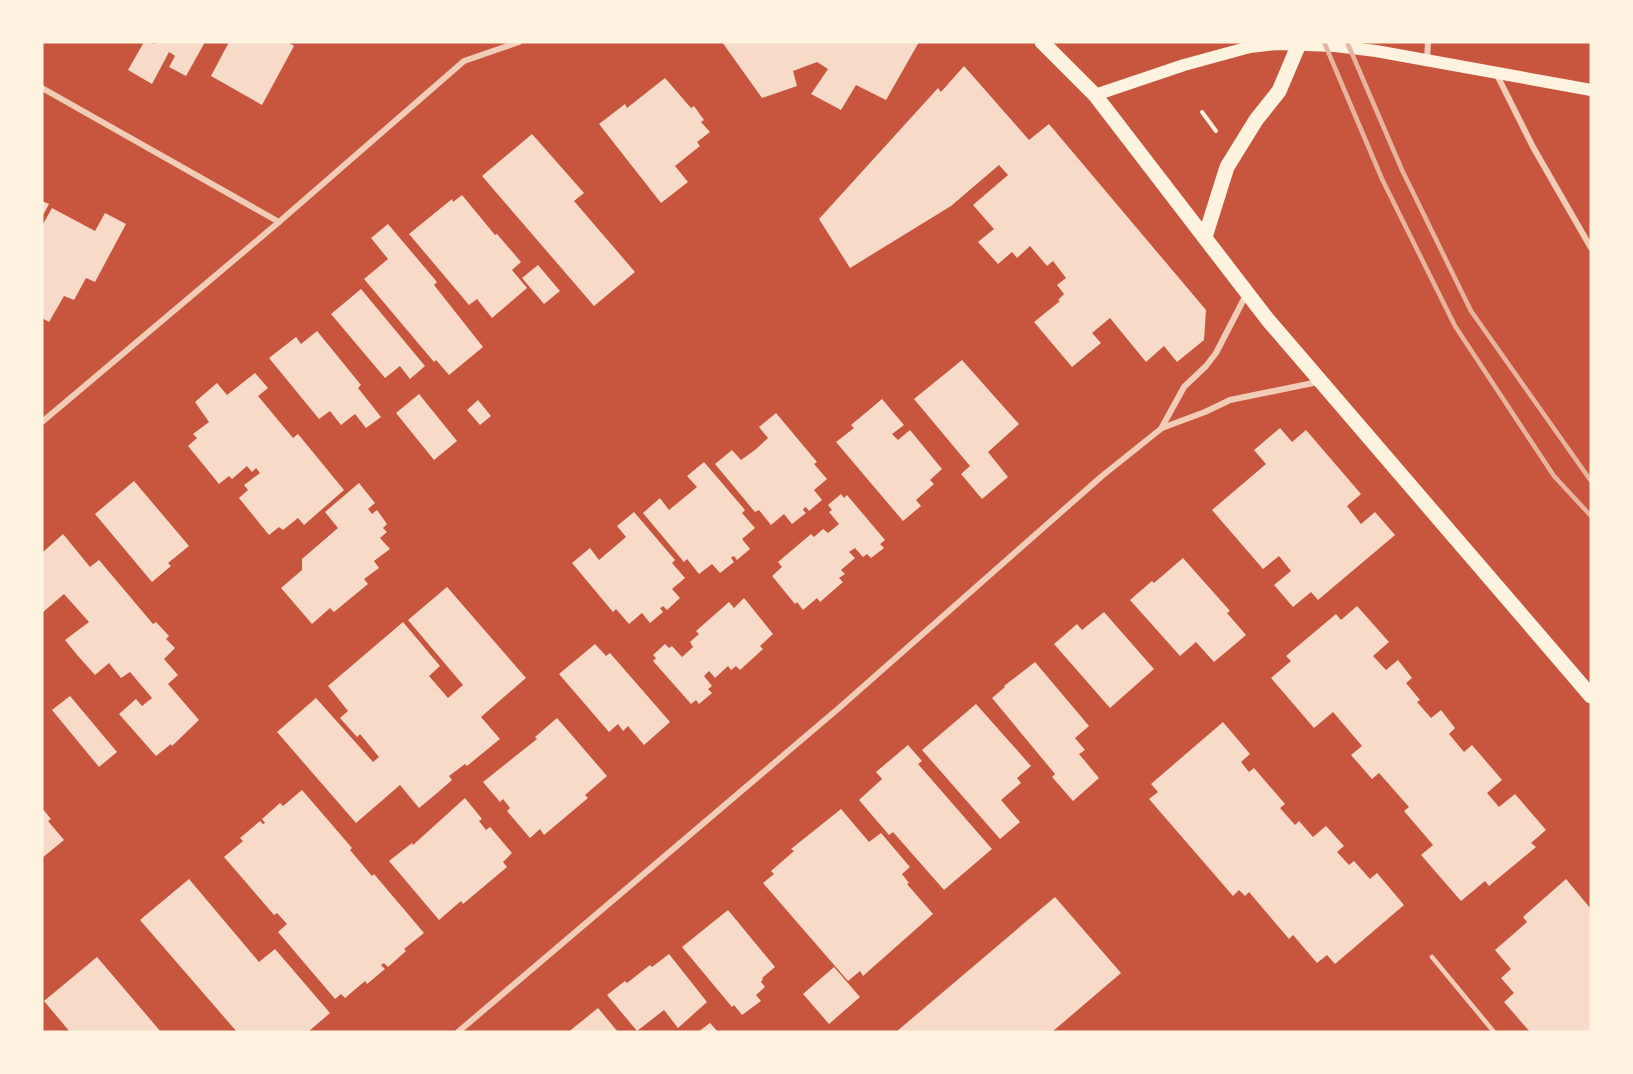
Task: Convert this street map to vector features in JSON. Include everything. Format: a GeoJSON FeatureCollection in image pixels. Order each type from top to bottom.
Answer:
{"type":"FeatureCollection","features":[{"type":"Feature","properties":{"kind":"main road"},"geometry":{"type":"LineString","coordinates":[[1042,42],[1095,95],[1247,293],[1591,696]]}},
{"type":"Feature","properties":{"kind":"main road"},"geometry":{"type":"LineString","coordinates":[[1095,95],[1162,72],[1250,47],[1276,44],[1335,46],[1591,90]]}},
{"type":"Feature","properties":{"kind":"main road"},"geometry":{"type":"LineString","coordinates":[[1205,237],[1221,181],[1233,154],[1279,91],[1299,44]]}},
{"type":"Feature","properties":{"kind":"street"},"geometry":{"type":"LineString","coordinates":[[42,422],[279,222],[464,61],[519,42]]}},
{"type":"Feature","properties":{"kind":"street"},"geometry":{"type":"LineString","coordinates":[[1427,60],[1428,42]]}},
{"type":"Feature","properties":{"kind":"street"},"geometry":{"type":"LineString","coordinates":[[1496,73],[1533,147],[1591,248]]}},
{"type":"Feature","properties":{"kind":"street"},"geometry":{"type":"LineString","coordinates":[[42,88],[279,222]]}},
{"type":"Feature","properties":{"kind":"street"},"geometry":{"type":"LineString","coordinates":[[1162,428],[1184,387],[1206,366],[1215,353],[1247,293]]}},
{"type":"Feature","properties":{"kind":"street"},"geometry":{"type":"LineString","coordinates":[[458,1032],[839,708],[1102,476],[1162,428],[1230,400],[1321,381]]}},
{"type":"Feature","properties":{"kind":"lane"},"geometry":{"type":"LineString","coordinates":[[1432,957],[1494,1032]]}},
{"type":"Feature","properties":{"kind":"path"},"geometry":{"type":"LineString","coordinates":[[1202,112],[1220,136]]}},
{"type":"Feature","properties":{"kind":"building"},"geometry":{"type":"Polygon","coordinates":[[[144,42],[155,44],[156,42],[205,42],[186,76],[169,67],[175,56],[169,52],[152,84],[128,70],[144,42]]]}},
{"type":"Feature","properties":{"kind":"building"},"geometry":{"type":"Polygon","coordinates":[[[229,42],[288,42],[294,46],[262,105],[211,76],[229,42]]]}},
{"type":"Feature","properties":{"kind":"building"},"geometry":{"type":"Polygon","coordinates":[[[722,42],[919,42],[886,100],[856,85],[841,110],[811,94],[828,69],[817,62],[793,71],[797,86],[762,98],[722,42]]]}},
{"type":"Feature","properties":{"kind":"building"},"geometry":{"type":"Polygon","coordinates":[[[964,66],[1029,140],[1049,124],[1206,310],[1204,340],[1177,362],[1164,346],[1146,362],[1110,318],[1092,333],[1101,343],[1072,367],[1034,322],[1060,301],[1058,300],[1064,294],[1057,285],[1066,278],[1053,261],[1047,266],[1030,246],[1017,258],[1012,252],[998,264],[978,242],[994,229],[973,205],[1008,175],[999,165],[951,206],[850,268],[819,219],[938,88],[941,92],[964,66]]]}},
{"type":"Feature","properties":{"kind":"building"},"geometry":{"type":"Polygon","coordinates":[[[665,78],[691,108],[694,106],[704,120],[701,122],[710,132],[697,142],[700,146],[675,166],[688,182],[661,203],[599,124],[625,104],[627,108],[665,78]]]}},
{"type":"Feature","properties":{"kind":"building"},"geometry":{"type":"Polygon","coordinates":[[[532,134],[584,193],[574,201],[635,272],[594,306],[482,176],[532,134]]]}},
{"type":"Feature","properties":{"kind":"building"},"geometry":{"type":"Polygon","coordinates":[[[462,195],[521,262],[512,270],[527,288],[492,318],[477,299],[469,305],[409,234],[452,199],[453,202],[462,195]]]}},
{"type":"Feature","properties":{"kind":"building"},"geometry":{"type":"Polygon","coordinates":[[[42,201],[49,204],[42,217],[42,201]]]}},
{"type":"Feature","properties":{"kind":"building"},"geometry":{"type":"Polygon","coordinates":[[[52,208],[95,231],[105,213],[126,224],[95,282],[86,278],[74,300],[64,296],[49,322],[42,318],[42,226],[52,208]]]}},
{"type":"Feature","properties":{"kind":"building"},"geometry":{"type":"Polygon","coordinates":[[[388,224],[437,282],[434,285],[483,347],[449,375],[436,360],[434,362],[364,279],[388,259],[371,238],[388,224]]]}},
{"type":"Feature","properties":{"kind":"building"},"geometry":{"type":"Polygon","coordinates":[[[538,265],[560,291],[544,304],[522,278],[538,265]]]}},
{"type":"Feature","properties":{"kind":"building"},"geometry":{"type":"Polygon","coordinates":[[[361,289],[425,366],[410,379],[400,366],[385,378],[331,314],[361,289]]]}},
{"type":"Feature","properties":{"kind":"building"},"geometry":{"type":"Polygon","coordinates":[[[317,331],[361,385],[358,388],[381,417],[366,428],[355,414],[341,425],[330,411],[319,419],[269,358],[296,337],[301,344],[317,331]]]}},
{"type":"Feature","properties":{"kind":"building"},"geometry":{"type":"Polygon","coordinates":[[[962,360],[1019,424],[988,452],[1008,477],[982,499],[961,474],[970,466],[914,399],[962,360]]]}},
{"type":"Feature","properties":{"kind":"building"},"geometry":{"type":"Polygon","coordinates":[[[255,373],[268,388],[258,396],[293,438],[298,434],[344,490],[304,525],[298,518],[283,530],[279,527],[269,535],[239,498],[248,490],[244,485],[260,473],[256,468],[252,472],[247,466],[232,479],[229,476],[219,484],[188,446],[197,438],[193,434],[209,422],[195,402],[217,383],[227,395],[255,373]]]}},
{"type":"Feature","properties":{"kind":"building"},"geometry":{"type":"Polygon","coordinates":[[[419,394],[457,441],[434,460],[396,413],[419,394]]]}},
{"type":"Feature","properties":{"kind":"building"},"geometry":{"type":"Polygon","coordinates":[[[882,399],[904,425],[892,434],[898,440],[910,430],[942,469],[930,480],[934,484],[916,500],[921,506],[903,521],[836,442],[854,428],[851,425],[882,399]]]}},
{"type":"Feature","properties":{"kind":"building"},"geometry":{"type":"Polygon","coordinates":[[[478,400],[491,416],[480,425],[467,410],[478,400]]]}},
{"type":"Feature","properties":{"kind":"building"},"geometry":{"type":"Polygon","coordinates":[[[776,413],[817,462],[814,464],[827,479],[814,490],[822,500],[809,511],[806,507],[804,508],[806,513],[792,524],[784,514],[771,525],[759,510],[755,512],[715,464],[732,450],[741,460],[755,450],[768,438],[759,427],[776,413]]]}},
{"type":"Feature","properties":{"kind":"building"},"geometry":{"type":"Polygon","coordinates":[[[1280,428],[1292,442],[1306,430],[1361,494],[1347,506],[1361,524],[1375,512],[1395,535],[1318,600],[1311,592],[1293,607],[1274,585],[1291,571],[1279,556],[1263,569],[1212,510],[1266,464],[1254,450],[1280,428]]]}},
{"type":"Feature","properties":{"kind":"building"},"geometry":{"type":"Polygon","coordinates":[[[704,462],[745,510],[742,513],[755,528],[742,539],[750,549],[737,560],[734,556],[732,557],[734,562],[720,573],[712,564],[699,574],[687,559],[684,562],[643,513],[660,498],[669,510],[697,487],[687,476],[704,462]]]}},
{"type":"Feature","properties":{"kind":"building"},"geometry":{"type":"Polygon","coordinates":[[[134,481],[189,546],[168,563],[171,566],[152,582],[95,514],[134,481]]]}},
{"type":"Feature","properties":{"kind":"building"},"geometry":{"type":"Polygon","coordinates":[[[359,483],[375,503],[368,509],[372,514],[377,510],[387,524],[383,528],[387,532],[380,538],[390,549],[374,561],[379,568],[364,579],[368,584],[334,612],[330,608],[312,624],[281,588],[302,570],[302,559],[338,528],[325,512],[359,483]]]}},
{"type":"Feature","properties":{"kind":"building"},"geometry":{"type":"Polygon","coordinates":[[[841,494],[844,498],[847,495],[885,540],[880,544],[884,548],[871,558],[867,554],[863,557],[855,548],[849,552],[855,558],[841,570],[845,574],[839,578],[843,582],[820,602],[817,598],[803,610],[797,602],[795,604],[772,576],[782,567],[778,562],[811,534],[814,537],[823,529],[828,533],[839,524],[829,512],[832,510],[828,505],[841,494]]]}},
{"type":"Feature","properties":{"kind":"building"},"geometry":{"type":"Polygon","coordinates":[[[634,512],[675,560],[672,563],[685,578],[672,589],[680,598],[667,610],[663,606],[660,608],[663,612],[650,623],[642,613],[629,624],[616,609],[613,612],[572,563],[590,548],[599,560],[626,537],[617,526],[634,512]]]}},
{"type":"Feature","properties":{"kind":"building"},"geometry":{"type":"Polygon","coordinates":[[[63,534],[90,567],[99,560],[153,624],[156,622],[169,636],[166,639],[175,648],[164,659],[178,675],[168,684],[199,720],[172,746],[171,744],[156,756],[119,714],[136,699],[142,706],[152,698],[130,672],[121,678],[109,663],[95,675],[78,656],[65,640],[89,622],[64,594],[42,613],[42,553],[63,534]]]}},
{"type":"Feature","properties":{"kind":"building"},"geometry":{"type":"Polygon","coordinates":[[[1183,558],[1230,611],[1227,613],[1246,635],[1214,662],[1196,642],[1180,656],[1130,600],[1183,558]]]}},
{"type":"Feature","properties":{"kind":"building"},"geometry":{"type":"Polygon","coordinates":[[[447,587],[526,678],[481,717],[500,739],[467,766],[465,764],[449,776],[452,780],[436,794],[419,808],[400,785],[356,823],[277,732],[316,698],[373,762],[379,757],[360,734],[357,737],[340,718],[348,711],[328,686],[403,622],[440,666],[429,676],[448,698],[463,685],[408,620],[447,587]]]}},
{"type":"Feature","properties":{"kind":"building"},"geometry":{"type":"Polygon","coordinates":[[[744,598],[773,634],[760,646],[763,649],[740,670],[736,666],[731,670],[728,666],[715,678],[709,671],[704,676],[712,686],[708,689],[712,693],[699,704],[696,700],[691,704],[653,661],[656,658],[653,655],[665,644],[669,648],[672,646],[682,657],[693,647],[690,642],[699,634],[696,631],[729,602],[734,608],[744,598]]]}},
{"type":"Feature","properties":{"kind":"building"},"geometry":{"type":"Polygon","coordinates":[[[1357,606],[1389,642],[1373,656],[1386,670],[1398,660],[1412,678],[1406,683],[1420,700],[1417,702],[1431,718],[1441,710],[1455,728],[1449,734],[1464,752],[1472,745],[1502,780],[1487,793],[1499,807],[1515,794],[1546,830],[1531,843],[1536,847],[1489,886],[1485,881],[1461,901],[1421,855],[1433,845],[1404,811],[1409,807],[1379,773],[1372,779],[1351,755],[1362,746],[1333,712],[1314,728],[1271,678],[1291,661],[1286,656],[1336,614],[1341,620],[1357,606]]]}},
{"type":"Feature","properties":{"kind":"building"},"geometry":{"type":"Polygon","coordinates":[[[1104,612],[1154,669],[1110,708],[1054,644],[1077,624],[1082,630],[1104,612]]]}},
{"type":"Feature","properties":{"kind":"building"},"geometry":{"type":"Polygon","coordinates":[[[595,644],[606,656],[610,653],[670,722],[644,745],[628,726],[623,731],[618,724],[609,732],[559,674],[595,644]]]}},
{"type":"Feature","properties":{"kind":"building"},"geometry":{"type":"Polygon","coordinates":[[[1035,662],[1089,726],[1075,738],[1085,750],[1079,754],[1099,778],[1073,801],[1052,777],[1055,774],[992,698],[1035,662]]]}},
{"type":"Feature","properties":{"kind":"building"},"geometry":{"type":"Polygon","coordinates":[[[70,696],[117,752],[99,767],[52,710],[70,696]]]}},
{"type":"Feature","properties":{"kind":"building"},"geometry":{"type":"Polygon","coordinates":[[[976,704],[1031,766],[1017,778],[1021,783],[1001,800],[1020,822],[1000,839],[922,750],[976,704]]]}},
{"type":"Feature","properties":{"kind":"building"},"geometry":{"type":"Polygon","coordinates":[[[557,718],[607,776],[585,795],[588,798],[544,835],[540,829],[530,838],[507,811],[510,808],[503,799],[500,802],[483,782],[537,739],[535,737],[557,718]]]}},
{"type":"Feature","properties":{"kind":"building"},"geometry":{"type":"Polygon","coordinates":[[[1223,722],[1250,754],[1241,762],[1249,772],[1254,768],[1285,804],[1280,808],[1295,825],[1299,821],[1313,837],[1326,826],[1344,846],[1337,852],[1349,865],[1354,861],[1370,879],[1377,873],[1404,905],[1335,964],[1327,955],[1317,963],[1293,935],[1289,939],[1249,892],[1245,896],[1239,890],[1233,896],[1149,799],[1158,792],[1151,784],[1223,722]]]}},
{"type":"Feature","properties":{"kind":"building"},"geometry":{"type":"Polygon","coordinates":[[[908,745],[922,761],[918,764],[992,849],[944,890],[893,832],[889,835],[859,800],[882,779],[876,772],[908,745]]]}},
{"type":"Feature","properties":{"kind":"building"},"geometry":{"type":"Polygon","coordinates":[[[302,790],[352,848],[350,850],[372,876],[374,874],[424,933],[404,949],[406,951],[388,967],[384,963],[381,965],[385,969],[367,984],[365,981],[345,998],[341,994],[335,999],[278,932],[287,924],[277,913],[274,915],[224,857],[243,841],[240,838],[260,821],[265,823],[262,819],[280,803],[283,806],[302,790]]]}},
{"type":"Feature","properties":{"kind":"building"},"geometry":{"type":"Polygon","coordinates":[[[465,798],[482,819],[479,821],[486,830],[490,827],[512,853],[503,862],[507,867],[463,904],[461,901],[439,920],[389,861],[412,843],[413,845],[465,798]]]}},
{"type":"Feature","properties":{"kind":"building"},"geometry":{"type":"Polygon","coordinates":[[[42,808],[51,819],[48,821],[64,840],[42,858],[42,808]]]}},
{"type":"Feature","properties":{"kind":"building"},"geometry":{"type":"Polygon","coordinates":[[[841,809],[869,842],[881,833],[910,867],[902,874],[909,883],[907,884],[933,914],[863,976],[860,971],[848,981],[763,883],[774,874],[771,871],[794,851],[791,849],[841,809]]]}},
{"type":"Feature","properties":{"kind":"building"},"geometry":{"type":"Polygon","coordinates":[[[189,879],[259,962],[275,949],[330,1013],[308,1032],[237,1032],[140,920],[189,879]]]}},
{"type":"Feature","properties":{"kind":"building"},"geometry":{"type":"Polygon","coordinates":[[[1566,879],[1591,909],[1591,1032],[1530,1032],[1504,1002],[1514,993],[1501,978],[1511,969],[1495,950],[1527,922],[1523,917],[1566,879]]]}},
{"type":"Feature","properties":{"kind":"building"},"geometry":{"type":"Polygon","coordinates":[[[1055,897],[1121,973],[1052,1032],[896,1032],[1055,897]]]}},
{"type":"Feature","properties":{"kind":"building"},"geometry":{"type":"Polygon","coordinates":[[[728,910],[775,967],[762,978],[761,982],[765,987],[756,995],[761,1001],[742,1015],[734,1005],[732,1007],[682,947],[728,910]]]}},
{"type":"Feature","properties":{"kind":"building"},"geometry":{"type":"Polygon","coordinates":[[[669,954],[707,1002],[678,1028],[664,1010],[637,1031],[607,995],[669,954]]]}},
{"type":"Feature","properties":{"kind":"building"},"geometry":{"type":"Polygon","coordinates":[[[97,957],[161,1032],[70,1032],[44,1001],[97,957]]]}},
{"type":"Feature","properties":{"kind":"building"},"geometry":{"type":"Polygon","coordinates":[[[834,967],[860,997],[829,1024],[803,994],[834,967]]]}},
{"type":"Feature","properties":{"kind":"building"},"geometry":{"type":"Polygon","coordinates":[[[598,1008],[618,1032],[568,1032],[572,1029],[598,1008]]]}},
{"type":"Feature","properties":{"kind":"building"},"geometry":{"type":"Polygon","coordinates":[[[710,1023],[718,1032],[698,1032],[710,1023]]]}},
{"type":"Feature","properties":{"kind":"railway"},"geometry":{"type":"LineString","coordinates":[[1324,42],[1382,179],[1455,326],[1554,476],[1591,516]]}},
{"type":"Feature","properties":{"kind":"railway"},"geometry":{"type":"LineString","coordinates":[[1347,42],[1402,170],[1471,311],[1591,481]]}}]}
